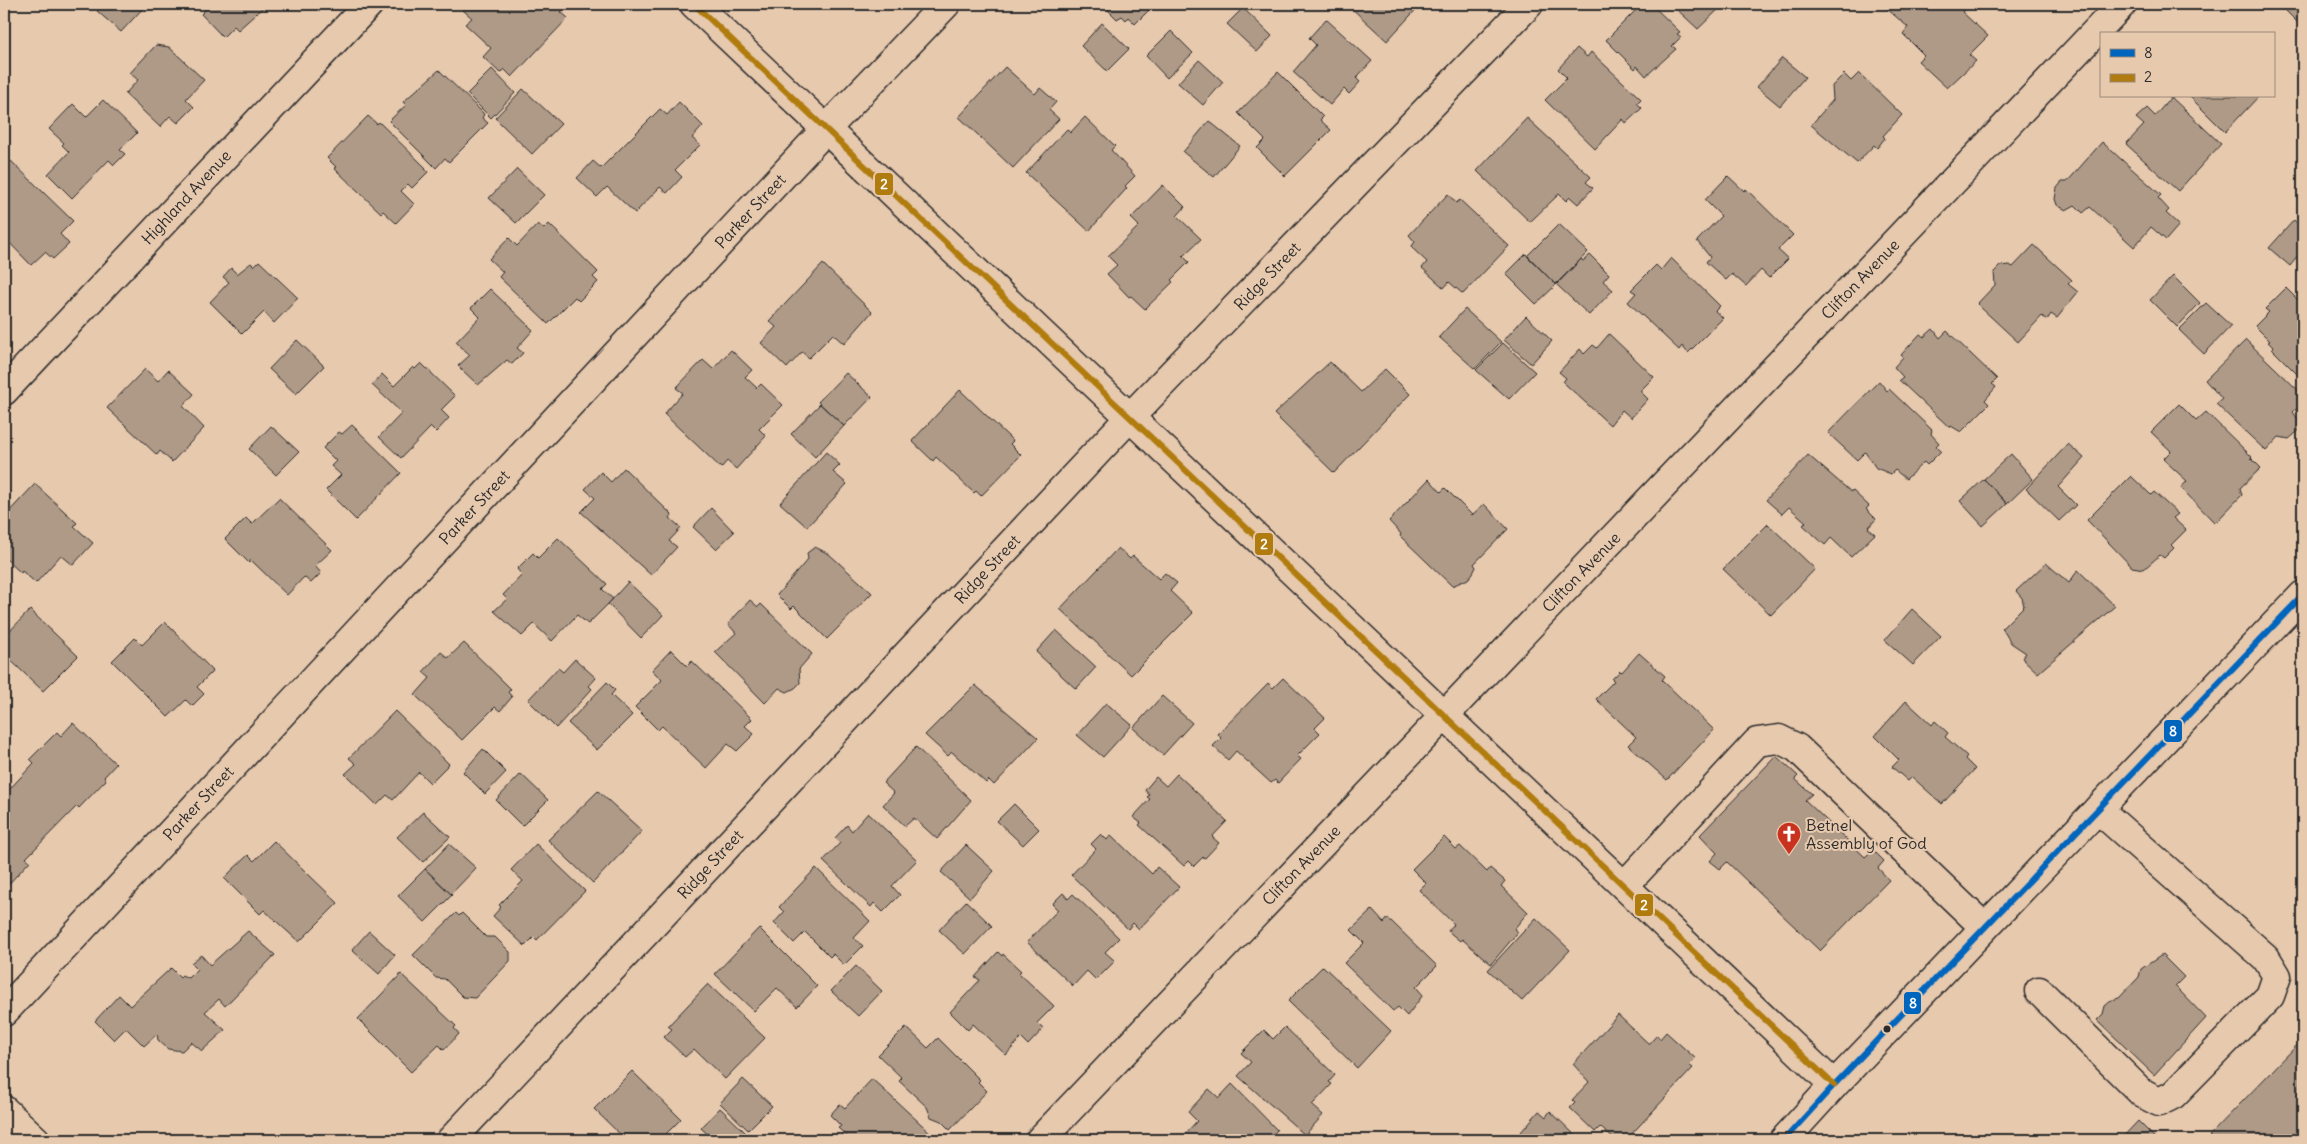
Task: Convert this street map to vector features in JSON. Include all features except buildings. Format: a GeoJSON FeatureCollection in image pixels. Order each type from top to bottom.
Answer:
{"type":"FeatureCollection","features":[{"type":"Feature","properties":{"kind":"street","name":"Highland Avenue"},"geometry":{"type":"LineString","coordinates":[[4,391],[369,4]]}},
{"type":"Feature","properties":{"kind":"street"},"geometry":{"type":"LineString","coordinates":[[694,4],[1834,1085]]}},
{"type":"Feature","properties":{"kind":"street","name":"Parker Street"},"geometry":{"type":"LineString","coordinates":[[4,1012],[826,129],[946,4]]}},
{"type":"Feature","properties":{"kind":"street","name":"Ridge Street"},"geometry":{"type":"LineString","coordinates":[[451,1140],[1130,417],[1529,4]]}},
{"type":"Feature","properties":{"kind":"street","name":"Clifton Avenue"},"geometry":{"type":"LineString","coordinates":[[1040,1140],[2122,4]]}},
{"type":"Feature","properties":{"kind":"street"},"geometry":{"type":"LineString","coordinates":[[1784,1140],[1834,1085],[2303,595]]}},
{"type":"Feature","properties":{"kind":"street"},"geometry":{"type":"LineString","coordinates":[[1624,886],[1757,742],[1779,739],[1797,748],[1984,928]]}},
{"type":"Feature","properties":{"kind":"street"},"geometry":{"type":"LineString","coordinates":[[2040,991],[2143,1094],[2158,1102],[2173,1095],[2270,996],[2277,976],[2266,958],[2098,809]]}},
{"type":"Feature","properties":{"kind":"street"},"geometry":{"type":"LineString","coordinates":[[4,1110],[36,1140]]}},
{"type":"Feature","properties":{"kind":"transit line","name":"2"},"geometry":{"type":"LineString","coordinates":[[694,4],[1834,1085]]}},
{"type":"Feature","properties":{"kind":"transit line","name":"8"},"geometry":{"type":"LineString","coordinates":[[1784,1140],[1834,1085],[2303,595]]}},
{"type":"Feature","properties":{"kind":"place","name":"Betnel Assembly of God"},"geometry":{"type":"Point","coordinates":[1789,855]}}]}
